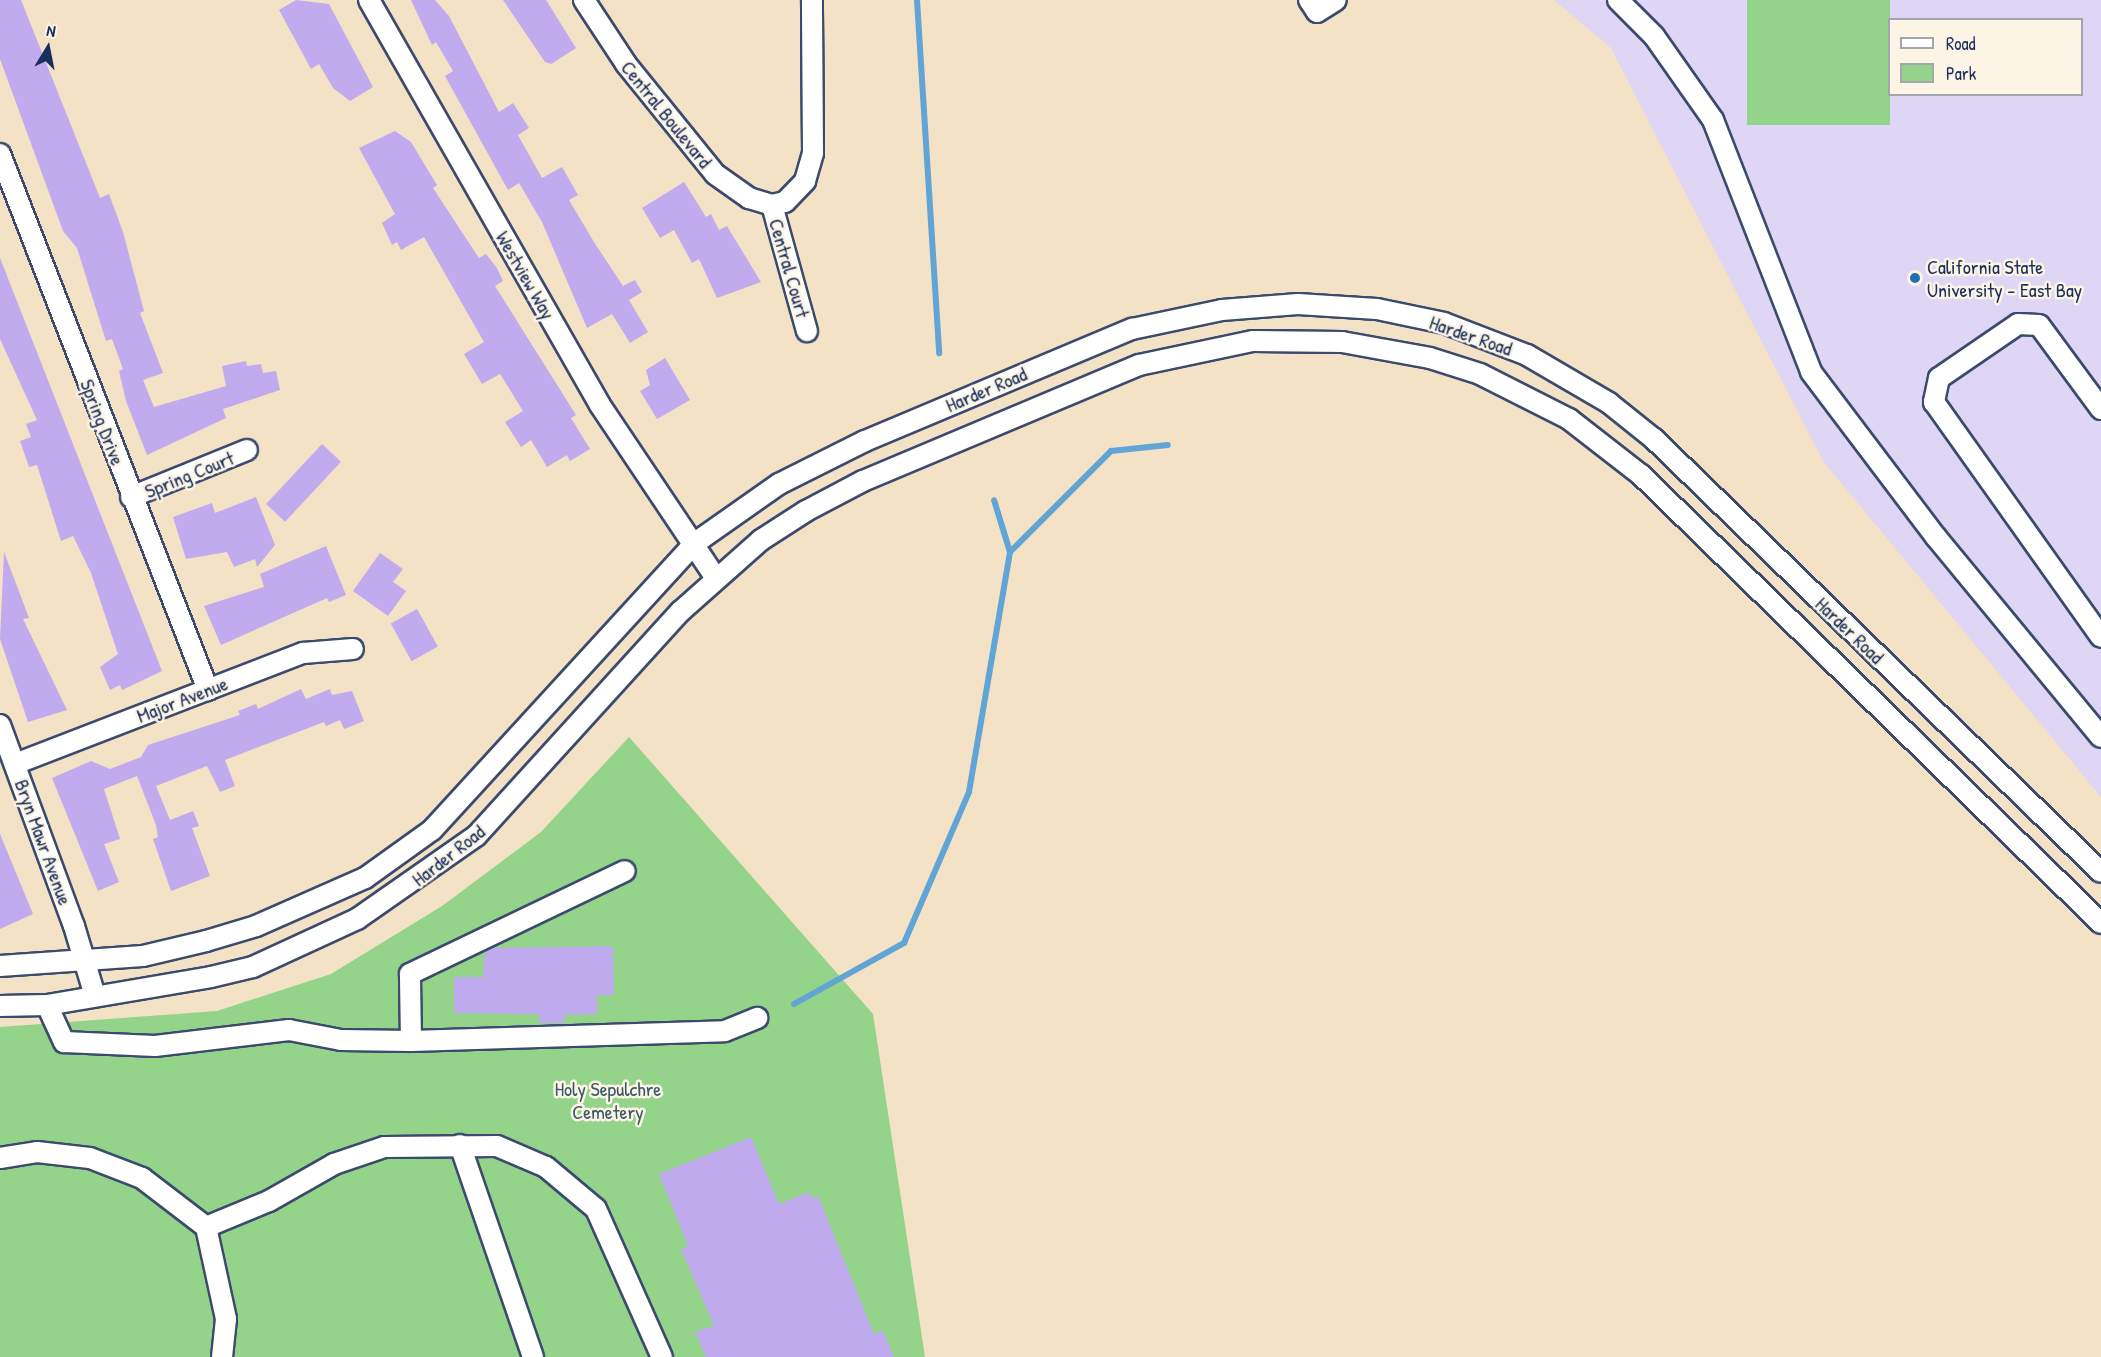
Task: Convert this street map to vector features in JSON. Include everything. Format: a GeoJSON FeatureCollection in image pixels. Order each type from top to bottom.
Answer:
{"type":"FeatureCollection","features":[{"type":"Feature","properties":{"kind":"street","name":"Westview Way"},"geometry":{"type":"LineString","coordinates":[[369,0],[600,405],[695,543]]}},
{"type":"Feature","properties":{"kind":"street","name":"Central Boulevard"},"geometry":{"type":"LineString","coordinates":[[584,0],[626,64],[716,174],[750,198],[772,205]]}},
{"type":"Feature","properties":{"kind":"street"},"geometry":{"type":"LineString","coordinates":[[772,205],[785,202],[805,181],[813,153],[812,0]]}},
{"type":"Feature","properties":{"kind":"street"},"geometry":{"type":"LineString","coordinates":[[1309,0],[1317,12],[1336,0]]}},
{"type":"Feature","properties":{"kind":"street"},"geometry":{"type":"LineString","coordinates":[[1618,0],[1654,36],[1713,120],[1811,372],[1943,546],[2101,737]]}},
{"type":"Feature","properties":{"kind":"street","name":"Spring Drive"},"geometry":{"type":"LineString","coordinates":[[0,154],[131,497],[208,690]]}},
{"type":"Feature","properties":{"kind":"street","name":"Central Court"},"geometry":{"type":"LineString","coordinates":[[772,205],[807,331]]}},
{"type":"Feature","properties":{"kind":"street","name":"Harder Road"},"geometry":{"type":"LineString","coordinates":[[0,966],[86,958],[143,956],[206,941],[256,926],[365,878],[432,830],[695,543],[824,460],[1132,329],[1222,310],[1298,304],[1412,315],[1527,355],[1599,397],[1645,432],[2101,872]]}},
{"type":"Feature","properties":{"kind":"street"},"geometry":{"type":"LineString","coordinates":[[2101,409],[2039,325],[2018,324],[1939,378],[1934,402],[2101,637]]}},
{"type":"Feature","properties":{"kind":"street","name":"Harder Road"},"geometry":{"type":"LineString","coordinates":[[0,1006],[47,1005],[95,996],[156,990],[253,967],[357,919],[434,869],[517,796],[716,578],[761,540],[863,481],[1139,365],[1218,346],[1296,340],[1430,358],[1480,374],[1559,414],[1633,469],[2101,923]]}},
{"type":"Feature","properties":{"kind":"street","name":"Spring Court"},"geometry":{"type":"LineString","coordinates":[[131,497],[247,450]]}},
{"type":"Feature","properties":{"kind":"street"},"geometry":{"type":"LineString","coordinates":[[695,543],[716,578]]}},
{"type":"Feature","properties":{"kind":"street","name":"Major Avenue"},"geometry":{"type":"LineString","coordinates":[[15,764],[303,653],[352,649]]}},
{"type":"Feature","properties":{"kind":"street","name":"Bryn Mawr Avenue"},"geometry":{"type":"LineString","coordinates":[[0,725],[86,958]]}},
{"type":"Feature","properties":{"kind":"street"},"geometry":{"type":"LineString","coordinates":[[411,1041],[410,974],[625,872]]}},
{"type":"Feature","properties":{"kind":"street"},"geometry":{"type":"LineString","coordinates":[[86,958],[95,996]]}},
{"type":"Feature","properties":{"kind":"street"},"geometry":{"type":"LineString","coordinates":[[47,1005],[64,1042],[155,1046],[289,1030],[341,1040],[411,1041],[725,1031],[758,1018]]}},
{"type":"Feature","properties":{"kind":"street"},"geometry":{"type":"LineString","coordinates":[[460,1145],[533,1357]]}},
{"type":"Feature","properties":{"kind":"street"},"geometry":{"type":"LineString","coordinates":[[206,1227],[269,1201],[334,1164],[384,1147],[497,1146],[546,1167],[596,1209],[662,1357]]}},
{"type":"Feature","properties":{"kind":"street"},"geometry":{"type":"LineString","coordinates":[[0,1158],[37,1152],[90,1158],[142,1178],[206,1227],[226,1319],[222,1357]]}},
{"type":"Feature","properties":{"kind":"shaded area","name":"California State University - East Bay"},"geometry":{"type":"Polygon","coordinates":[[[1554,0],[2101,0],[2101,797],[1823,461],[1611,48],[1554,0]]]}},
{"type":"Feature","properties":{"kind":"green space"},"geometry":{"type":"Polygon","coordinates":[[[1747,0],[1890,0],[1888,96],[1890,96],[1890,125],[1747,125],[1747,0]]]}},
{"type":"Feature","properties":{"kind":"green space","name":"Holy Sepulchre Cemetery"},"geometry":{"type":"Polygon","coordinates":[[[629,737],[873,1014],[925,1357],[0,1357],[0,1027],[217,1011],[331,974],[442,906],[541,832],[629,737]]]}},
{"type":"Feature","properties":{"kind":"building"},"geometry":{"type":"Polygon","coordinates":[[[0,0],[21,0],[100,198],[109,194],[123,232],[144,311],[140,313],[163,373],[143,380],[154,407],[226,386],[222,366],[246,361],[247,366],[261,364],[263,373],[276,371],[280,390],[223,409],[226,418],[147,455],[126,401],[119,371],[123,369],[112,339],[106,341],[77,248],[63,231],[0,59],[0,0]]]}},
{"type":"Feature","properties":{"kind":"building"},"geometry":{"type":"Polygon","coordinates":[[[296,0],[329,4],[373,87],[350,101],[333,88],[319,64],[311,69],[279,10],[296,0]]]}},
{"type":"Feature","properties":{"kind":"building"},"geometry":{"type":"Polygon","coordinates":[[[411,0],[435,0],[449,16],[499,112],[513,103],[529,128],[518,135],[542,178],[562,167],[578,195],[569,200],[594,242],[623,286],[635,280],[642,292],[629,300],[648,332],[630,343],[612,314],[587,328],[542,222],[519,183],[508,190],[445,76],[453,71],[436,42],[432,45],[411,0]]]}},
{"type":"Feature","properties":{"kind":"building"},"geometry":{"type":"Polygon","coordinates":[[[503,0],[546,0],[576,48],[551,64],[545,62],[503,0]]]}},
{"type":"Feature","properties":{"kind":"building"},"geometry":{"type":"Polygon","coordinates":[[[395,131],[411,142],[437,185],[433,188],[479,258],[486,254],[497,268],[503,281],[495,286],[576,415],[571,418],[590,449],[570,461],[567,455],[547,467],[531,440],[521,447],[505,422],[523,411],[500,374],[482,384],[464,354],[484,342],[424,237],[401,250],[397,242],[392,245],[382,223],[395,214],[359,148],[395,131]]]}},
{"type":"Feature","properties":{"kind":"building"},"geometry":{"type":"Polygon","coordinates":[[[684,182],[706,217],[711,214],[719,230],[727,226],[761,282],[717,298],[699,259],[692,263],[674,230],[660,238],[642,208],[684,182]]]}},
{"type":"Feature","properties":{"kind":"building"},"geometry":{"type":"Polygon","coordinates":[[[0,258],[162,671],[122,690],[120,685],[110,690],[100,667],[118,654],[91,573],[73,536],[61,541],[37,465],[29,467],[20,441],[31,437],[26,424],[37,420],[0,339],[0,258]]]}},
{"type":"Feature","properties":{"kind":"building"},"geometry":{"type":"Polygon","coordinates":[[[665,358],[690,400],[657,419],[640,391],[650,385],[646,370],[665,358]]]}},
{"type":"Feature","properties":{"kind":"building"},"geometry":{"type":"Polygon","coordinates":[[[322,444],[341,462],[285,522],[266,504],[322,444]]]}},
{"type":"Feature","properties":{"kind":"building"},"geometry":{"type":"Polygon","coordinates":[[[256,497],[275,545],[257,567],[255,559],[234,567],[227,552],[186,559],[173,517],[212,503],[215,513],[256,497]]]}},
{"type":"Feature","properties":{"kind":"building"},"geometry":{"type":"Polygon","coordinates":[[[326,546],[346,595],[329,602],[327,598],[221,645],[204,606],[264,587],[260,574],[326,546]]]}},
{"type":"Feature","properties":{"kind":"building"},"geometry":{"type":"Polygon","coordinates":[[[4,552],[29,618],[23,619],[67,710],[28,722],[0,639],[4,552]]]}},
{"type":"Feature","properties":{"kind":"building"},"geometry":{"type":"Polygon","coordinates":[[[380,553],[403,569],[393,582],[406,591],[388,616],[353,591],[380,553]]]}},
{"type":"Feature","properties":{"kind":"building"},"geometry":{"type":"Polygon","coordinates":[[[417,609],[438,647],[412,661],[391,624],[417,609]]]}},
{"type":"Feature","properties":{"kind":"building"},"geometry":{"type":"Polygon","coordinates":[[[301,689],[306,699],[330,689],[332,695],[352,691],[364,721],[344,729],[340,720],[326,726],[324,722],[225,760],[235,786],[220,792],[207,766],[156,786],[170,820],[193,811],[199,826],[192,828],[210,876],[171,891],[153,839],[158,837],[156,825],[137,776],[104,789],[120,839],[104,844],[119,882],[98,891],[52,778],[91,761],[110,769],[141,757],[148,745],[240,715],[238,711],[256,704],[258,709],[301,689]]]}},
{"type":"Feature","properties":{"kind":"building"},"geometry":{"type":"Polygon","coordinates":[[[0,834],[33,914],[0,929],[0,834]]]}},
{"type":"Feature","properties":{"kind":"building"},"geometry":{"type":"Polygon","coordinates":[[[613,946],[614,995],[597,995],[597,1014],[564,1015],[565,1023],[539,1023],[539,1014],[454,1013],[454,977],[483,977],[485,952],[491,948],[613,946]]]}},
{"type":"Feature","properties":{"kind":"building"},"geometry":{"type":"Polygon","coordinates":[[[751,1137],[779,1204],[809,1192],[811,1198],[818,1196],[874,1334],[883,1330],[894,1357],[706,1357],[695,1332],[714,1326],[681,1249],[688,1246],[659,1174],[751,1137]]]}},
{"type":"Feature","properties":{"kind":"waterway"},"geometry":{"type":"LineString","coordinates":[[917,0],[939,353]]}},
{"type":"Feature","properties":{"kind":"waterway"},"geometry":{"type":"LineString","coordinates":[[1010,552],[1111,451],[1168,445]]}},
{"type":"Feature","properties":{"kind":"waterway"},"geometry":{"type":"LineString","coordinates":[[794,1004],[904,943],[969,792],[1010,552],[994,500]]}},
{"type":"Feature","properties":{"kind":"place","name":"California State University - East Bay"},"geometry":{"type":"Point","coordinates":[1915,278]}}]}
